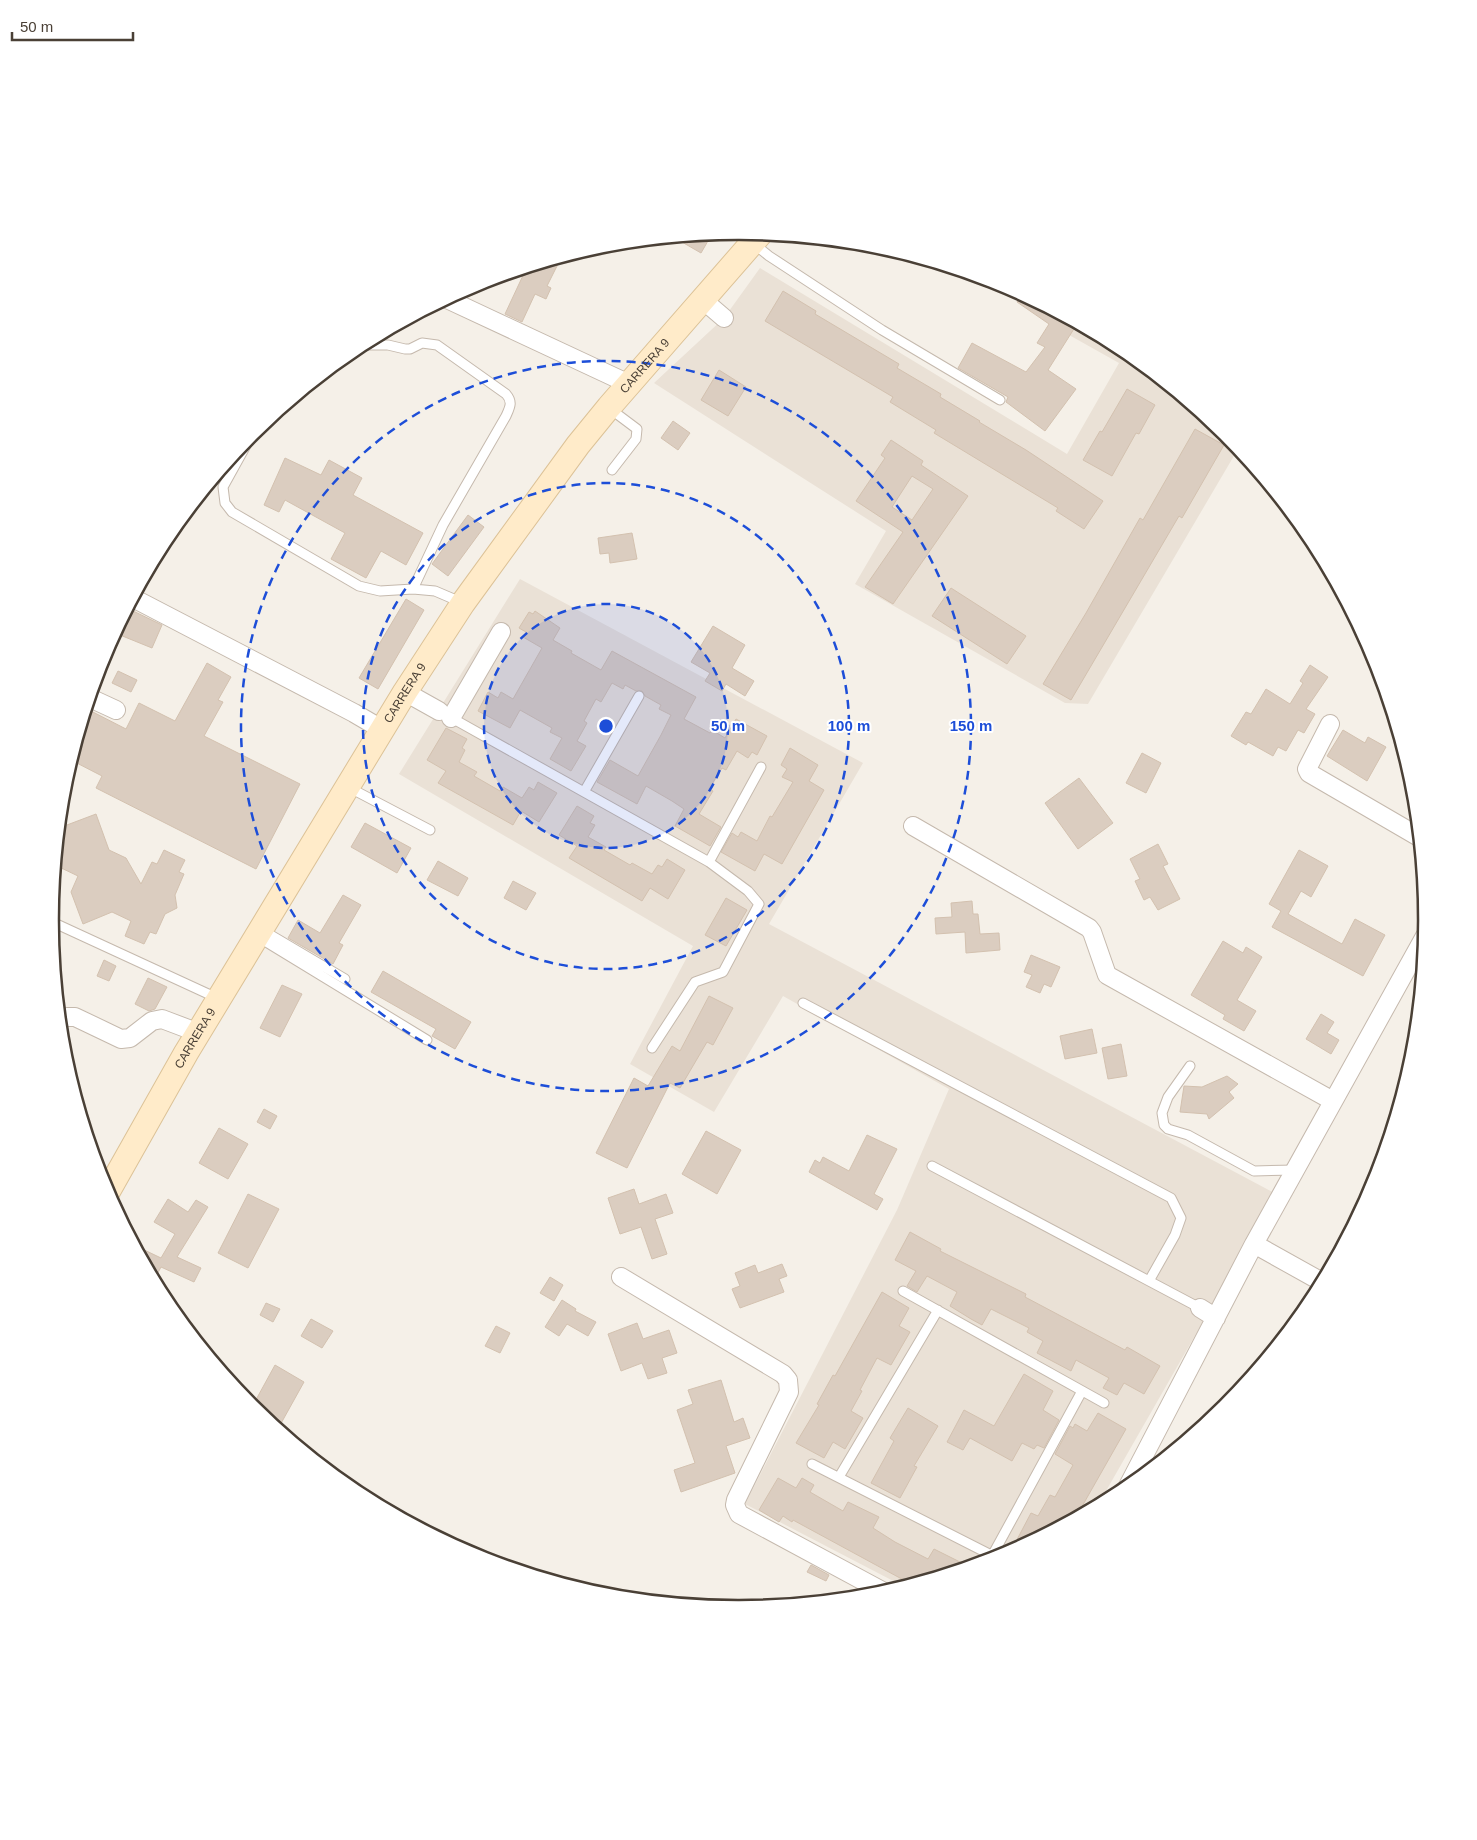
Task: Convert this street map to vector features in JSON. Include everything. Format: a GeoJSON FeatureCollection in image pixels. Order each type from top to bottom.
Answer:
{"type":"FeatureCollection","features":[{"type":"Feature","properties":{"kind":"main road","name":"CARRERA 9"},"geometry":{"type":"LineString","coordinates":[[112,1184],[199,1033],[405,692],[463,603],[566,460],[609,407],[754,241]]}},
{"type":"Feature","properties":{"kind":"street"},"geometry":{"type":"LineString","coordinates":[[703,300],[724,318]]}},
{"type":"Feature","properties":{"kind":"street"},"geometry":{"type":"LineString","coordinates":[[455,303],[630,384]]}},
{"type":"Feature","properties":{"kind":"street"},"geometry":{"type":"LineString","coordinates":[[139,601],[383,730]]}},
{"type":"Feature","properties":{"kind":"street"},"geometry":{"type":"LineString","coordinates":[[405,692],[445,715],[501,632]]}},
{"type":"Feature","properties":{"kind":"street"},"geometry":{"type":"LineString","coordinates":[[96,701],[116,710]]}},
{"type":"Feature","properties":{"kind":"street"},"geometry":{"type":"LineString","coordinates":[[1330,724],[1307,768],[1309,773],[1412,833]]}},
{"type":"Feature","properties":{"kind":"street"},"geometry":{"type":"LineString","coordinates":[[913,826],[1089,928],[1107,974],[1333,1101]]}},
{"type":"Feature","properties":{"kind":"street"},"geometry":{"type":"LineString","coordinates":[[1135,1471],[1254,1244],[1417,951]]}},
{"type":"Feature","properties":{"kind":"street"},"geometry":{"type":"LineString","coordinates":[[66,1017],[75,1018],[121,1039],[130,1038],[152,1021],[162,1019],[199,1033]]}},
{"type":"Feature","properties":{"kind":"street"},"geometry":{"type":"LineString","coordinates":[[1254,1244],[1316,1279]]}},
{"type":"Feature","properties":{"kind":"street"},"geometry":{"type":"LineString","coordinates":[[621,1277],[783,1374],[788,1380],[789,1392],[736,1500],[736,1510],[739,1514],[874,1586]]}},
{"type":"Feature","properties":{"kind":"street"},"geometry":{"type":"LineString","coordinates":[[1200,1308],[1216,1318]]}},
{"type":"Feature","properties":{"kind":"lane"},"geometry":{"type":"LineString","coordinates":[[758,241],[769,256],[882,330],[1000,400]]}},
{"type":"Feature","properties":{"kind":"lane"},"geometry":{"type":"LineString","coordinates":[[377,345],[410,349],[422,343],[438,345],[506,394],[511,404],[506,416],[443,524],[414,589]]}},
{"type":"Feature","properties":{"kind":"lane"},"geometry":{"type":"LineString","coordinates":[[609,407],[637,429],[636,438],[612,470]]}},
{"type":"Feature","properties":{"kind":"lane"},"geometry":{"type":"LineString","coordinates":[[239,460],[224,487],[225,503],[232,512],[359,586],[380,591],[414,589],[436,591],[463,603]]}},
{"type":"Feature","properties":{"kind":"lane"},"geometry":{"type":"LineString","coordinates":[[584,792],[639,696]]}},
{"type":"Feature","properties":{"kind":"lane"},"geometry":{"type":"LineString","coordinates":[[445,715],[708,862],[748,891],[759,904],[723,972],[695,982],[652,1048]]}},
{"type":"Feature","properties":{"kind":"lane"},"geometry":{"type":"LineString","coordinates":[[708,862],[762,767]]}},
{"type":"Feature","properties":{"kind":"lane"},"geometry":{"type":"LineString","coordinates":[[348,787],[430,830]]}},
{"type":"Feature","properties":{"kind":"lane"},"geometry":{"type":"LineString","coordinates":[[59,926],[220,1000]]}},
{"type":"Feature","properties":{"kind":"lane"},"geometry":{"type":"LineString","coordinates":[[260,933],[345,979]]}},
{"type":"Feature","properties":{"kind":"lane"},"geometry":{"type":"LineString","coordinates":[[260,933],[427,1040]]}},
{"type":"Feature","properties":{"kind":"lane"},"geometry":{"type":"LineString","coordinates":[[803,1003],[1171,1198],[1181,1218],[1176,1235],[1149,1281]]}},
{"type":"Feature","properties":{"kind":"lane"},"geometry":{"type":"LineString","coordinates":[[1190,1066],[1168,1097],[1162,1113],[1164,1125],[1168,1129],[1188,1136],[1254,1171],[1295,1170]]}},
{"type":"Feature","properties":{"kind":"lane"},"geometry":{"type":"LineString","coordinates":[[932,1166],[1200,1308]]}},
{"type":"Feature","properties":{"kind":"lane"},"geometry":{"type":"LineString","coordinates":[[903,1291],[1104,1403]]}},
{"type":"Feature","properties":{"kind":"lane"},"geometry":{"type":"LineString","coordinates":[[839,1478],[938,1310]]}},
{"type":"Feature","properties":{"kind":"lane"},"geometry":{"type":"LineString","coordinates":[[1000,1548],[1082,1391]]}},
{"type":"Feature","properties":{"kind":"lane"},"geometry":{"type":"LineString","coordinates":[[812,1464],[987,1553]]}},
{"type":"Feature","properties":{"kind":"shaded area"},"geometry":{"type":"Polygon","coordinates":[[[760,268],[1067,454],[1119,363],[1053,326],[1057,320],[1116,355],[1152,381],[1187,409],[1219,439],[1234,455],[1088,704],[1065,703],[855,584],[886,531],[654,383],[724,318],[760,268]]]}},
{"type":"Feature","properties":{"kind":"shaded area"},"geometry":{"type":"Polygon","coordinates":[[[520,579],[863,763],[769,924],[1276,1194],[1106,1491],[1039,1530],[999,1548],[957,1564],[894,1582],[745,1504],[897,1210],[949,1089],[783,996],[714,1112],[630,1064],[693,946],[399,774],[520,579]]]}},
{"type":"Feature","properties":{"kind":"building"},"geometry":{"type":"Polygon","coordinates":[[[708,241],[701,253],[684,243],[708,241]]]}},
{"type":"Feature","properties":{"kind":"building"},"geometry":{"type":"Polygon","coordinates":[[[558,265],[547,286],[551,288],[546,299],[535,294],[522,322],[505,314],[523,275],[558,265]]]}},
{"type":"Feature","properties":{"kind":"building"},"geometry":{"type":"Polygon","coordinates":[[[783,291],[816,311],[815,314],[899,364],[897,368],[941,394],[940,397],[1026,450],[1103,501],[1084,529],[1056,511],[1058,508],[934,433],[936,430],[890,402],[893,397],[765,321],[783,291]]]}},
{"type":"Feature","properties":{"kind":"building"},"geometry":{"type":"Polygon","coordinates":[[[1018,300],[1039,310],[1074,329],[1048,370],[1076,389],[1045,431],[1006,402],[1008,397],[958,368],[972,343],[1026,372],[1045,347],[1037,343],[1049,324],[1017,302],[1018,300]]]}},
{"type":"Feature","properties":{"kind":"building"},"geometry":{"type":"Polygon","coordinates":[[[719,370],[746,387],[728,416],[701,400],[719,370]]]}},
{"type":"Feature","properties":{"kind":"building"},"geometry":{"type":"Polygon","coordinates":[[[1127,389],[1155,405],[1139,434],[1136,433],[1112,476],[1083,460],[1127,389]]]}},
{"type":"Feature","properties":{"kind":"building"},"geometry":{"type":"Polygon","coordinates":[[[673,421],[690,433],[678,450],[661,438],[673,421]]]}},
{"type":"Feature","properties":{"kind":"building"},"geometry":{"type":"Polygon","coordinates":[[[1195,429],[1224,445],[1182,518],[1179,516],[1071,700],[1043,684],[1140,518],[1143,520],[1195,429]]]}},
{"type":"Feature","properties":{"kind":"building"},"geometry":{"type":"Polygon","coordinates":[[[891,440],[923,461],[921,465],[968,496],[893,604],[865,587],[903,532],[856,501],[885,458],[881,455],[891,440]],[[912,476],[892,507],[912,520],[933,489],[912,476]]]}},
{"type":"Feature","properties":{"kind":"building"},"geometry":{"type":"Polygon","coordinates":[[[285,458],[321,475],[329,460],[362,478],[353,495],[423,533],[406,565],[381,551],[366,578],[331,559],[345,533],[285,500],[279,512],[264,505],[285,458]]]}},
{"type":"Feature","properties":{"kind":"building"},"geometry":{"type":"Polygon","coordinates":[[[468,515],[484,527],[448,576],[432,564],[468,515]]]}},
{"type":"Feature","properties":{"kind":"building"},"geometry":{"type":"Polygon","coordinates":[[[632,533],[637,559],[610,563],[609,553],[600,554],[598,538],[632,533]]]}},
{"type":"Feature","properties":{"kind":"building"},"geometry":{"type":"Polygon","coordinates":[[[951,588],[1026,636],[1007,664],[932,616],[951,588]]]}},
{"type":"Feature","properties":{"kind":"building"},"geometry":{"type":"Polygon","coordinates":[[[406,599],[424,610],[378,689],[359,678],[406,599]]]}},
{"type":"Feature","properties":{"kind":"building"},"geometry":{"type":"Polygon","coordinates":[[[133,611],[162,625],[152,648],[121,636],[133,611]]]}},
{"type":"Feature","properties":{"kind":"building"},"geometry":{"type":"Polygon","coordinates":[[[535,611],[560,628],[553,640],[601,670],[612,651],[696,697],[684,719],[710,733],[712,730],[725,738],[736,719],[767,736],[757,755],[752,752],[748,758],[737,751],[726,770],[722,768],[709,789],[713,791],[699,814],[721,827],[710,846],[675,826],[684,809],[646,786],[637,804],[597,782],[610,760],[638,776],[671,715],[659,709],[661,705],[645,696],[642,691],[636,691],[625,685],[623,689],[612,683],[601,702],[596,699],[584,721],[587,723],[577,741],[586,746],[571,771],[550,759],[562,738],[550,732],[552,728],[520,710],[510,728],[478,711],[488,692],[498,698],[501,692],[513,699],[542,648],[523,637],[526,632],[519,628],[529,612],[533,614],[535,611]]]}},
{"type":"Feature","properties":{"kind":"building"},"geometry":{"type":"Polygon","coordinates":[[[713,626],[745,645],[732,668],[754,681],[745,696],[726,684],[722,691],[705,681],[710,673],[691,662],[713,626]]]}},
{"type":"Feature","properties":{"kind":"building"},"geometry":{"type":"Polygon","coordinates":[[[207,663],[231,677],[218,700],[223,702],[204,736],[300,784],[256,869],[96,788],[102,776],[77,763],[92,712],[126,729],[139,703],[175,721],[207,663]]]}},
{"type":"Feature","properties":{"kind":"building"},"geometry":{"type":"Polygon","coordinates":[[[1310,665],[1328,677],[1306,709],[1315,714],[1304,733],[1298,730],[1286,751],[1278,747],[1273,756],[1248,742],[1246,745],[1231,736],[1246,712],[1251,714],[1266,689],[1290,704],[1303,683],[1300,681],[1310,665]]]}},
{"type":"Feature","properties":{"kind":"building"},"geometry":{"type":"Polygon","coordinates":[[[118,671],[137,680],[131,692],[112,683],[118,671]]]}},
{"type":"Feature","properties":{"kind":"building"},"geometry":{"type":"Polygon","coordinates":[[[446,728],[467,739],[462,748],[465,750],[459,762],[477,772],[474,776],[500,791],[503,787],[522,798],[529,787],[534,790],[538,782],[557,793],[539,822],[521,811],[513,825],[438,783],[446,771],[427,760],[446,728]]]}},
{"type":"Feature","properties":{"kind":"building"},"geometry":{"type":"Polygon","coordinates":[[[1343,730],[1365,743],[1368,737],[1386,747],[1367,781],[1327,756],[1343,730]]]}},
{"type":"Feature","properties":{"kind":"building"},"geometry":{"type":"Polygon","coordinates":[[[790,748],[818,765],[809,781],[824,790],[782,864],[764,854],[755,871],[721,852],[732,833],[738,837],[741,832],[757,841],[770,816],[772,817],[793,782],[782,777],[787,769],[781,765],[790,748]]]}},
{"type":"Feature","properties":{"kind":"building"},"geometry":{"type":"Polygon","coordinates":[[[1142,753],[1161,763],[1146,793],[1126,783],[1142,753]]]}},
{"type":"Feature","properties":{"kind":"building"},"geometry":{"type":"Polygon","coordinates":[[[1079,778],[1113,823],[1078,849],[1045,803],[1079,778]]]}},
{"type":"Feature","properties":{"kind":"building"},"geometry":{"type":"Polygon","coordinates":[[[577,806],[594,816],[590,823],[595,825],[588,837],[606,847],[604,850],[630,865],[632,863],[652,874],[658,865],[662,867],[667,859],[685,870],[668,899],[650,888],[642,901],[569,858],[577,846],[559,835],[577,806]]]}},
{"type":"Feature","properties":{"kind":"building"},"geometry":{"type":"Polygon","coordinates":[[[96,814],[109,850],[126,858],[141,884],[152,862],[157,864],[164,850],[185,860],[179,872],[184,874],[175,895],[177,908],[165,914],[156,934],[150,932],[144,944],[125,936],[131,921],[112,912],[83,924],[71,892],[78,876],[61,868],[66,825],[96,814]]]}},
{"type":"Feature","properties":{"kind":"building"},"geometry":{"type":"Polygon","coordinates":[[[365,823],[411,848],[397,873],[351,847],[365,823]]]}},
{"type":"Feature","properties":{"kind":"building"},"geometry":{"type":"Polygon","coordinates":[[[1158,844],[1168,864],[1163,866],[1180,899],[1158,910],[1150,897],[1144,900],[1135,881],[1140,879],[1130,859],[1158,844]]]}},
{"type":"Feature","properties":{"kind":"building"},"geometry":{"type":"Polygon","coordinates":[[[1299,850],[1328,866],[1311,897],[1301,891],[1288,914],[1342,944],[1355,919],[1385,935],[1363,976],[1272,927],[1281,911],[1269,904],[1299,850]]]}},
{"type":"Feature","properties":{"kind":"building"},"geometry":{"type":"Polygon","coordinates":[[[438,861],[468,878],[458,896],[427,880],[438,861]]]}},
{"type":"Feature","properties":{"kind":"building"},"geometry":{"type":"Polygon","coordinates":[[[513,881],[536,893],[526,910],[504,898],[513,881]]]}},
{"type":"Feature","properties":{"kind":"building"},"geometry":{"type":"Polygon","coordinates":[[[343,895],[361,905],[339,943],[343,945],[333,964],[288,938],[298,920],[320,933],[343,895]]]}},
{"type":"Feature","properties":{"kind":"building"},"geometry":{"type":"Polygon","coordinates":[[[726,898],[747,910],[726,946],[705,935],[726,898]]]}},
{"type":"Feature","properties":{"kind":"building"},"geometry":{"type":"Polygon","coordinates":[[[972,901],[973,914],[978,914],[980,934],[999,933],[1000,950],[966,953],[965,932],[936,934],[935,918],[952,917],[951,903],[972,901]]]}},
{"type":"Feature","properties":{"kind":"building"},"geometry":{"type":"Polygon","coordinates":[[[1223,941],[1243,953],[1246,947],[1262,957],[1237,1000],[1256,1011],[1244,1031],[1223,1019],[1225,1015],[1191,995],[1223,941]]]}},
{"type":"Feature","properties":{"kind":"building"},"geometry":{"type":"Polygon","coordinates":[[[1031,955],[1060,967],[1051,987],[1044,984],[1040,993],[1026,987],[1032,975],[1024,972],[1031,955]]]}},
{"type":"Feature","properties":{"kind":"building"},"geometry":{"type":"Polygon","coordinates":[[[104,960],[116,966],[109,981],[97,976],[104,960]]]}},
{"type":"Feature","properties":{"kind":"building"},"geometry":{"type":"Polygon","coordinates":[[[383,971],[471,1022],[455,1049],[432,1036],[436,1029],[371,992],[383,971]]]}},
{"type":"Feature","properties":{"kind":"building"},"geometry":{"type":"Polygon","coordinates":[[[148,978],[167,987],[155,1009],[149,1011],[135,1004],[148,978]]]}},
{"type":"Feature","properties":{"kind":"building"},"geometry":{"type":"Polygon","coordinates":[[[282,985],[302,994],[280,1037],[260,1028],[282,985]]]}},
{"type":"Feature","properties":{"kind":"building"},"geometry":{"type":"Polygon","coordinates":[[[709,996],[733,1008],[713,1045],[707,1042],[680,1088],[670,1083],[627,1168],[596,1153],[634,1078],[648,1086],[672,1046],[680,1051],[709,996]]]}},
{"type":"Feature","properties":{"kind":"building"},"geometry":{"type":"Polygon","coordinates":[[[1321,1014],[1334,1022],[1327,1033],[1339,1040],[1331,1054],[1306,1039],[1321,1014]]]}},
{"type":"Feature","properties":{"kind":"building"},"geometry":{"type":"Polygon","coordinates":[[[1092,1029],[1097,1053],[1065,1059],[1060,1036],[1092,1029]]]}},
{"type":"Feature","properties":{"kind":"building"},"geometry":{"type":"Polygon","coordinates":[[[1121,1044],[1127,1076],[1108,1079],[1102,1048],[1121,1044]]]}},
{"type":"Feature","properties":{"kind":"building"},"geometry":{"type":"Polygon","coordinates":[[[1227,1076],[1238,1084],[1229,1092],[1234,1098],[1209,1119],[1207,1114],[1180,1112],[1184,1086],[1202,1087],[1227,1076]]]}},
{"type":"Feature","properties":{"kind":"building"},"geometry":{"type":"Polygon","coordinates":[[[264,1109],[277,1116],[270,1129],[257,1122],[264,1109]]]}},
{"type":"Feature","properties":{"kind":"building"},"geometry":{"type":"Polygon","coordinates":[[[219,1128],[248,1144],[228,1179],[199,1163],[219,1128]]]}},
{"type":"Feature","properties":{"kind":"building"},"geometry":{"type":"Polygon","coordinates":[[[706,1131],[741,1150],[717,1194],[682,1174],[706,1131]]]}},
{"type":"Feature","properties":{"kind":"building"},"geometry":{"type":"Polygon","coordinates":[[[867,1135],[897,1149],[874,1194],[883,1199],[877,1210],[809,1172],[815,1160],[820,1163],[823,1157],[849,1171],[867,1135]]]}},
{"type":"Feature","properties":{"kind":"building"},"geometry":{"type":"Polygon","coordinates":[[[634,1189],[639,1204],[666,1194],[673,1213],[655,1219],[667,1254],[652,1259],[641,1227],[620,1234],[608,1198],[634,1189]]]}},
{"type":"Feature","properties":{"kind":"building"},"geometry":{"type":"Polygon","coordinates":[[[248,1194],[279,1209],[248,1268],[218,1253],[248,1194]]]}},
{"type":"Feature","properties":{"kind":"building"},"geometry":{"type":"Polygon","coordinates":[[[168,1199],[188,1212],[196,1200],[208,1207],[177,1257],[201,1268],[194,1282],[161,1267],[158,1273],[145,1250],[161,1258],[175,1234],[154,1222],[168,1199]]]}},
{"type":"Feature","properties":{"kind":"building"},"geometry":{"type":"Polygon","coordinates":[[[910,1232],[941,1249],[940,1251],[1026,1294],[1025,1297],[1125,1350],[1127,1347],[1160,1366],[1144,1394],[1124,1383],[1117,1395],[1103,1388],[1109,1378],[1076,1360],[1071,1371],[1037,1353],[1043,1341],[1027,1332],[1029,1328],[991,1309],[982,1325],[950,1306],[957,1292],[927,1276],[917,1292],[907,1286],[916,1271],[895,1260],[910,1232]]]}},
{"type":"Feature","properties":{"kind":"building"},"geometry":{"type":"Polygon","coordinates":[[[782,1264],[787,1276],[779,1279],[784,1292],[740,1308],[732,1289],[740,1286],[735,1273],[755,1265],[758,1273],[782,1264]]]}},
{"type":"Feature","properties":{"kind":"building"},"geometry":{"type":"Polygon","coordinates":[[[550,1277],[563,1285],[554,1301],[540,1293],[550,1277]]]}},
{"type":"Feature","properties":{"kind":"building"},"geometry":{"type":"Polygon","coordinates":[[[882,1292],[909,1308],[899,1326],[910,1332],[891,1365],[877,1358],[851,1411],[863,1418],[845,1449],[833,1442],[824,1458],[796,1443],[819,1405],[817,1404],[833,1375],[835,1376],[882,1292]]]}},
{"type":"Feature","properties":{"kind":"building"},"geometry":{"type":"Polygon","coordinates":[[[562,1300],[576,1309],[575,1311],[596,1322],[588,1336],[567,1324],[559,1336],[545,1327],[562,1300]]]}},
{"type":"Feature","properties":{"kind":"building"},"geometry":{"type":"Polygon","coordinates":[[[266,1303],[280,1309],[273,1322],[260,1315],[266,1303]]]}},
{"type":"Feature","properties":{"kind":"building"},"geometry":{"type":"Polygon","coordinates":[[[311,1319],[333,1331],[322,1348],[301,1336],[311,1319]]]}},
{"type":"Feature","properties":{"kind":"building"},"geometry":{"type":"Polygon","coordinates":[[[637,1323],[643,1339],[669,1330],[677,1353],[662,1358],[667,1373],[648,1379],[642,1363],[621,1371],[608,1334],[637,1323]]]}},
{"type":"Feature","properties":{"kind":"building"},"geometry":{"type":"Polygon","coordinates":[[[496,1326],[510,1333],[500,1353],[485,1346],[496,1326]]]}},
{"type":"Feature","properties":{"kind":"building"},"geometry":{"type":"Polygon","coordinates":[[[275,1365],[304,1382],[281,1423],[256,1399],[275,1365]]]}},
{"type":"Feature","properties":{"kind":"building"},"geometry":{"type":"Polygon","coordinates":[[[1024,1374],[1053,1391],[1043,1410],[1059,1420],[1044,1448],[1037,1445],[1034,1449],[1022,1443],[1012,1461],[970,1438],[963,1450],[947,1442],[964,1410],[994,1426],[1024,1374]]]}},
{"type":"Feature","properties":{"kind":"building"},"geometry":{"type":"Polygon","coordinates":[[[721,1380],[734,1422],[743,1418],[750,1438],[726,1446],[735,1473],[681,1492],[674,1470],[695,1463],[677,1410],[693,1404],[688,1390],[721,1380]]]}},
{"type":"Feature","properties":{"kind":"building"},"geometry":{"type":"Polygon","coordinates":[[[908,1408],[938,1426],[914,1466],[917,1467],[900,1498],[871,1483],[894,1441],[890,1438],[908,1408]]]}},
{"type":"Feature","properties":{"kind":"building"},"geometry":{"type":"Polygon","coordinates":[[[1098,1413],[1126,1429],[1082,1506],[1017,1540],[1031,1513],[1038,1516],[1050,1495],[1055,1497],[1073,1465],[1055,1454],[1070,1426],[1073,1428],[1075,1424],[1087,1431],[1098,1413]]]}},
{"type":"Feature","properties":{"kind":"building"},"geometry":{"type":"Polygon","coordinates":[[[778,1478],[796,1488],[802,1478],[814,1485],[810,1492],[843,1511],[848,1502],[879,1517],[873,1528],[895,1542],[928,1559],[934,1549],[961,1562],[903,1580],[793,1520],[792,1522],[783,1516],[779,1522],[759,1510],[778,1478]]]}},
{"type":"Feature","properties":{"kind":"building"},"geometry":{"type":"Polygon","coordinates":[[[811,1565],[829,1575],[826,1581],[807,1572],[811,1565]]]}}]}
